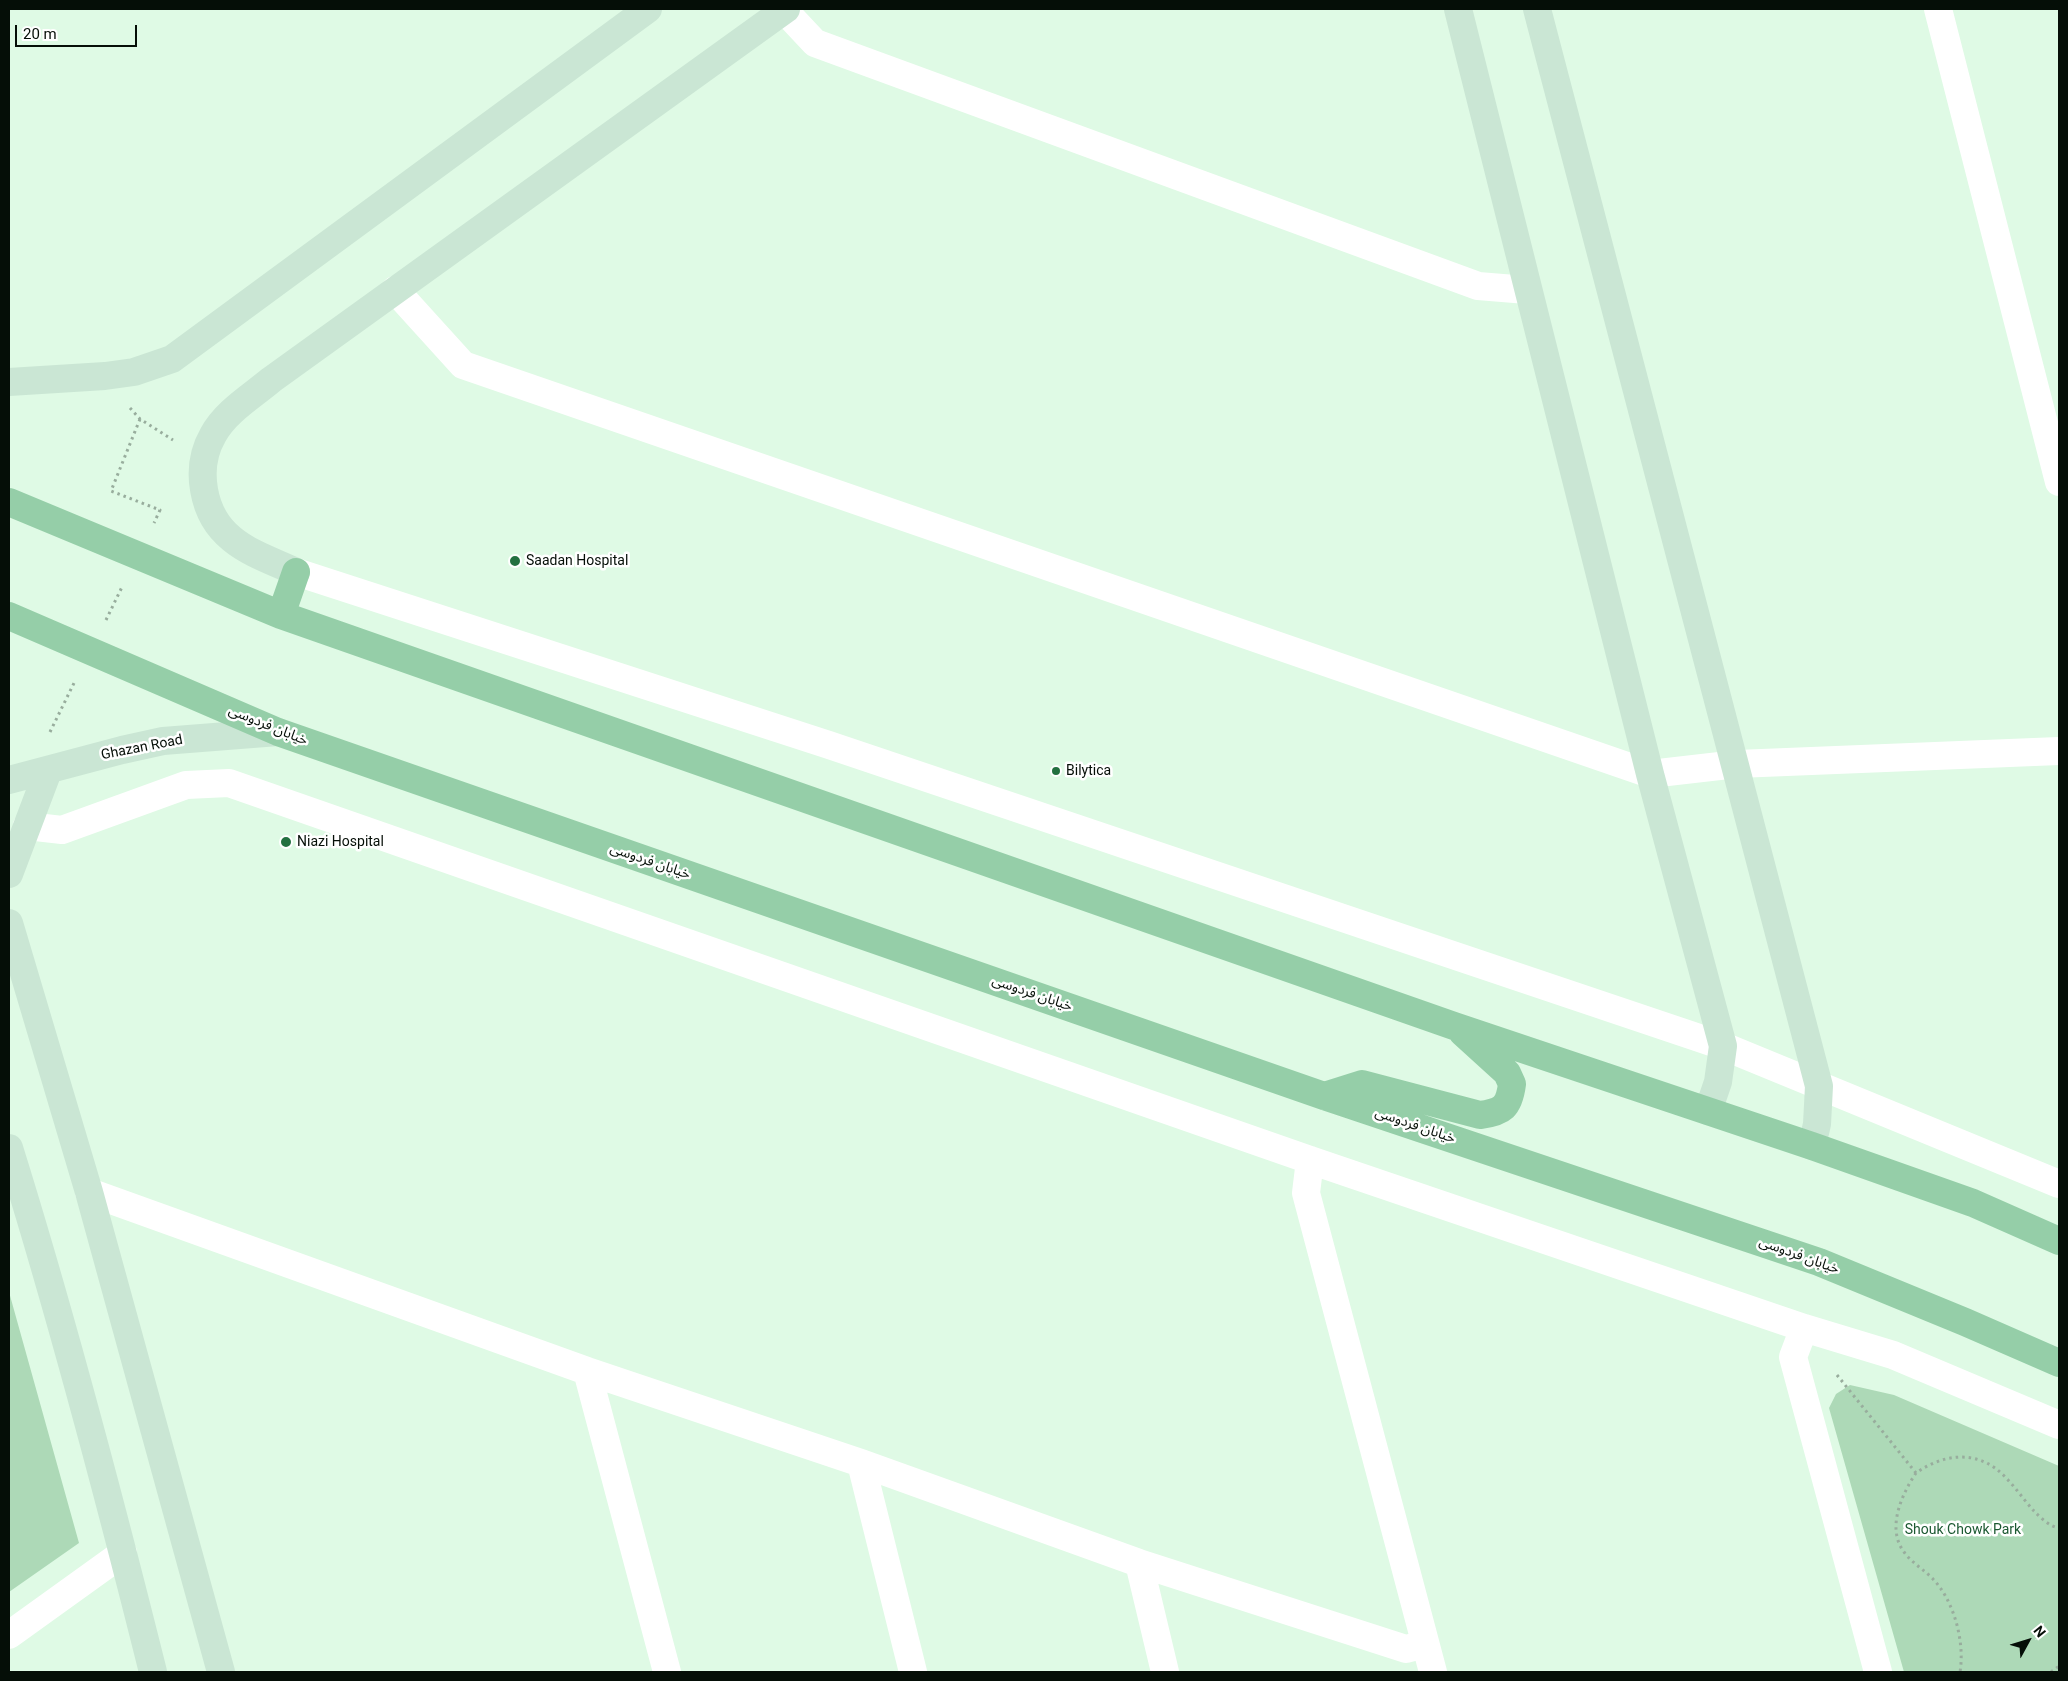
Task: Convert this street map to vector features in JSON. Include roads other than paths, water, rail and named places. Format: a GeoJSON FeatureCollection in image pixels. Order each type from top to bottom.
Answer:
{"type":"FeatureCollection","features":[{"type":"Feature","properties":{"kind":"main road"},"geometry":{"type":"LineString","coordinates":[[9,502],[280,615],[1454,1026],[1812,1146],[1973,1204],[2059,1241]]}},
{"type":"Feature","properties":{"kind":"main road"},"geometry":{"type":"LineString","coordinates":[[280,615],[296,572]]}},
{"type":"Feature","properties":{"kind":"main road","name":"خیابان فردوسی"},"geometry":{"type":"LineString","coordinates":[[9,616],[278,732],[1324,1096],[1818,1262],[1965,1322],[2059,1364]]}},
{"type":"Feature","properties":{"kind":"main road"},"geometry":{"type":"LineString","coordinates":[[1324,1096],[1362,1084],[1480,1115],[1497,1112],[1506,1105],[1512,1084],[1507,1073],[1454,1026]]}},
{"type":"Feature","properties":{"kind":"street"},"geometry":{"type":"LineString","coordinates":[[9,382],[104,376],[134,372],[172,359],[648,9]]}},
{"type":"Feature","properties":{"kind":"street"},"geometry":{"type":"LineString","coordinates":[[1458,9],[1650,774],[1724,1046],[1718,1082],[1708,1111]]}},
{"type":"Feature","properties":{"kind":"street"},"geometry":{"type":"LineString","coordinates":[[1537,9],[1737,764],[1819,1086],[1817,1124],[1812,1146]]}},
{"type":"Feature","properties":{"kind":"street"},"geometry":{"type":"LineString","coordinates":[[1938,9],[2059,482]]}},
{"type":"Feature","properties":{"kind":"street"},"geometry":{"type":"LineString","coordinates":[[1528,290],[1478,286],[815,43],[785,10],[271,380],[234,410],[213,434],[204,459],[202,478],[205,497],[214,519],[231,539],[296,572],[829,745],[1724,1046],[2059,1184]]}},
{"type":"Feature","properties":{"kind":"street"},"geometry":{"type":"LineString","coordinates":[[395,290],[463,365],[1650,774],[1737,764],[2059,751]]}},
{"type":"Feature","properties":{"kind":"street","name":"Ghazan Road"},"geometry":{"type":"LineString","coordinates":[[9,780],[122,750],[163,742],[278,732]]}},
{"type":"Feature","properties":{"kind":"street"},"geometry":{"type":"LineString","coordinates":[[9,874],[48,771]]}},
{"type":"Feature","properties":{"kind":"street"},"geometry":{"type":"LineString","coordinates":[[27,826],[62,830],[186,785],[229,783],[1310,1160],[1804,1328],[1893,1355],[2059,1426]]}},
{"type":"Feature","properties":{"kind":"street"},"geometry":{"type":"LineString","coordinates":[[9,923],[89,1192],[221,1672]]}},
{"type":"Feature","properties":{"kind":"street"},"geometry":{"type":"LineString","coordinates":[[9,1148],[45,1264],[153,1672]]}},
{"type":"Feature","properties":{"kind":"street"},"geometry":{"type":"LineString","coordinates":[[1310,1160],[1306,1193],[1433,1672]]}},
{"type":"Feature","properties":{"kind":"street"},"geometry":{"type":"LineString","coordinates":[[89,1192],[587,1371],[861,1463],[1139,1563],[1406,1649],[1425,1644]]}},
{"type":"Feature","properties":{"kind":"street"},"geometry":{"type":"LineString","coordinates":[[1804,1328],[1793,1357],[1878,1672]]}},
{"type":"Feature","properties":{"kind":"street"},"geometry":{"type":"LineString","coordinates":[[587,1371],[667,1672]]}},
{"type":"Feature","properties":{"kind":"street"},"geometry":{"type":"LineString","coordinates":[[861,1463],[913,1672]]}},
{"type":"Feature","properties":{"kind":"street"},"geometry":{"type":"LineString","coordinates":[[9,1635],[123,1553]]}},
{"type":"Feature","properties":{"kind":"street"},"geometry":{"type":"LineString","coordinates":[[1139,1563],[1165,1672]]}},
{"type":"Feature","properties":{"kind":"place","name":"Saadan Hospital"},"geometry":{"type":"Point","coordinates":[515,561]}},
{"type":"Feature","properties":{"kind":"place","name":"Bilytica"},"geometry":{"type":"Point","coordinates":[1056,771]}},
{"type":"Feature","properties":{"kind":"place","name":"Niazi Hospital"},"geometry":{"type":"Point","coordinates":[286,842]}},
{"type":"Feature","properties":{"kind":"park label","name":"Shouk Chowk Park"},"geometry":{"type":"Point","coordinates":[1963,1530]}}]}
